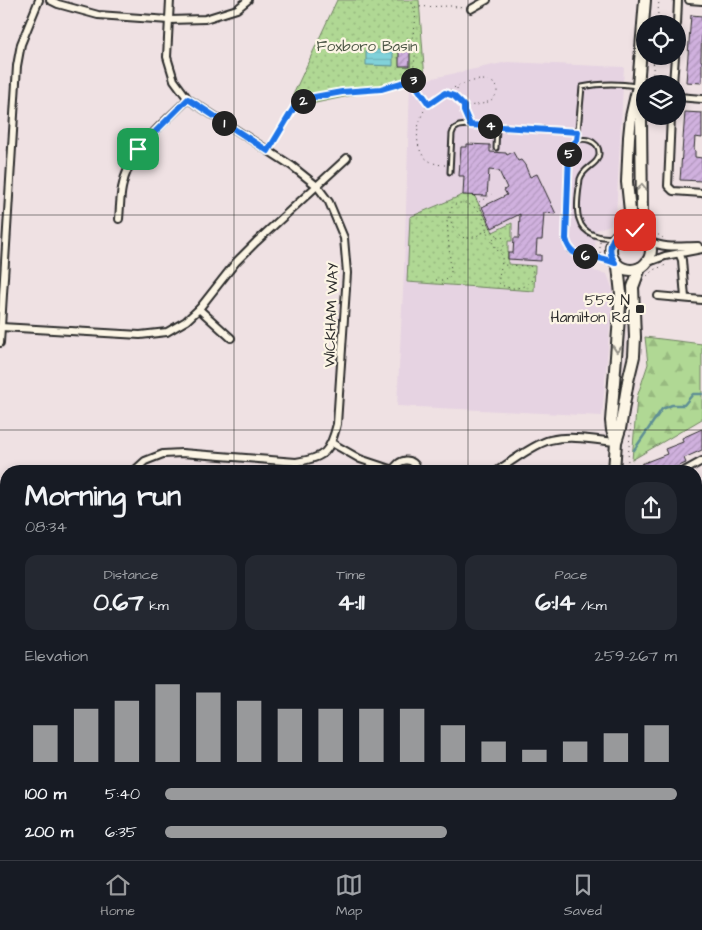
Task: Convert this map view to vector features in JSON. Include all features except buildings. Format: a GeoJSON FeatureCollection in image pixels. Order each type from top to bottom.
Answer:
{"type":"FeatureCollection","features":[{"type":"Feature","properties":{"kind":"main road"},"geometry":{"type":"LineString","coordinates":[[639,75],[645,0]]}},
{"type":"Feature","properties":{"kind":"main road"},"geometry":{"type":"LineString","coordinates":[[616,442],[611,421],[621,294],[616,264],[610,253],[610,247],[629,218],[627,182],[629,137],[636,95]]}},
{"type":"Feature","properties":{"kind":"main road"},"geometry":{"type":"LineString","coordinates":[[614,465],[616,442],[634,356],[633,287],[651,252],[649,236],[642,217],[641,125]]}},
{"type":"Feature","properties":{"kind":"main road"},"geometry":{"type":"LineString","coordinates":[[619,234],[635,230],[649,236]]}},
{"type":"Feature","properties":{"kind":"main road"},"geometry":{"type":"LineString","coordinates":[[616,264],[629,270],[634,270],[643,265]]}},
{"type":"Feature","properties":{"kind":"street"},"geometry":{"type":"LineString","coordinates":[[0,342],[17,66],[21,44],[39,0]]}},
{"type":"Feature","properties":{"kind":"street"},"geometry":{"type":"LineString","coordinates":[[50,0],[98,15],[169,20],[205,19],[237,9],[248,0]]}},
{"type":"Feature","properties":{"kind":"street","name":"WICKHAM WAY"},"geometry":{"type":"LineString","coordinates":[[170,0],[167,57],[174,80],[188,99],[292,166],[316,186],[329,202],[344,238],[347,274],[337,424],[332,442]]}},
{"type":"Feature","properties":{"kind":"street"},"geometry":{"type":"LineString","coordinates":[[471,9],[487,0]]}},
{"type":"Feature","properties":{"kind":"street"},"geometry":{"type":"LineString","coordinates":[[677,15],[678,0]]}},
{"type":"Feature","properties":{"kind":"street"},"geometry":{"type":"LineString","coordinates":[[689,0],[702,1]]}},
{"type":"Feature","properties":{"kind":"street"},"geometry":{"type":"LineString","coordinates":[[686,98],[702,99]]}},
{"type":"Feature","properties":{"kind":"street"},"geometry":{"type":"LineString","coordinates":[[120,219],[122,188],[128,167],[138,149],[188,99]]}},
{"type":"Feature","properties":{"kind":"street"},"geometry":{"type":"LineString","coordinates":[[671,125],[668,186],[673,191],[702,193]]}},
{"type":"Feature","properties":{"kind":"street"},"geometry":{"type":"LineString","coordinates":[[1,327],[140,336],[167,332],[186,321],[199,310],[236,262],[347,158]]}},
{"type":"Feature","properties":{"kind":"street"},"geometry":{"type":"LineString","coordinates":[[649,236],[658,245],[702,248]]}},
{"type":"Feature","properties":{"kind":"street"},"geometry":{"type":"LineString","coordinates":[[643,265],[656,258],[702,248]]}},
{"type":"Feature","properties":{"kind":"street"},"geometry":{"type":"LineString","coordinates":[[679,253],[682,260],[685,298]]}},
{"type":"Feature","properties":{"kind":"street"},"geometry":{"type":"LineString","coordinates":[[658,296],[702,300]]}},
{"type":"Feature","properties":{"kind":"street"},"geometry":{"type":"LineString","coordinates":[[199,310],[231,338]]}},
{"type":"Feature","properties":{"kind":"street"},"geometry":{"type":"LineString","coordinates":[[504,465],[549,440],[569,438],[616,442]]}},
{"type":"Feature","properties":{"kind":"street"},"geometry":{"type":"LineString","coordinates":[[141,465],[145,461],[163,454],[182,453],[296,462],[316,458],[328,449],[332,442],[360,459],[376,465]]}},
{"type":"Feature","properties":{"kind":"street"},"geometry":{"type":"LineString","coordinates":[[396,465],[401,461],[407,460],[415,465]]}},
{"type":"Feature","properties":{"kind":"lane"},"geometry":{"type":"LineString","coordinates":[[577,140],[582,87],[598,84],[636,86]]}},
{"type":"Feature","properties":{"kind":"lane"},"geometry":{"type":"LineString","coordinates":[[450,172],[452,134],[454,129],[459,126],[470,125],[578,132]]}},
{"type":"Feature","properties":{"kind":"lane"},"geometry":{"type":"LineString","coordinates":[[496,148],[497,127]]}},
{"type":"Feature","properties":{"kind":"lane"},"geometry":{"type":"LineString","coordinates":[[616,264],[603,259],[578,255],[567,244],[569,152],[577,140],[585,138],[593,142],[599,149],[599,156],[596,162],[586,169],[580,179],[578,218],[582,227],[593,235],[605,238],[619,234]]}},
{"type":"Feature","properties":{"kind":"path"},"geometry":{"type":"LineString","coordinates":[[410,0],[414,7],[416,24],[412,42],[417,42],[412,80],[429,104]]}},
{"type":"Feature","properties":{"kind":"path"},"geometry":{"type":"LineString","coordinates":[[658,15],[659,0]]}},
{"type":"Feature","properties":{"kind":"path"},"geometry":{"type":"LineString","coordinates":[[414,7],[451,6],[471,9]]}},
{"type":"Feature","properties":{"kind":"path"},"geometry":{"type":"LineString","coordinates":[[268,151],[295,106],[309,98],[342,92],[381,89],[412,80]]}},
{"type":"Feature","properties":{"kind":"path"},"geometry":{"type":"LineString","coordinates":[[450,165],[437,165],[427,160],[420,153],[418,143],[420,119],[429,104],[458,87],[484,80],[490,81],[496,86],[497,93],[492,100],[486,103],[464,106]]}},
{"type":"Feature","properties":{"kind":"path"},"geometry":{"type":"LineString","coordinates":[[458,87],[458,99]]}},
{"type":"Feature","properties":{"kind":"path"},"geometry":{"type":"LineString","coordinates":[[445,93],[454,96],[464,106],[464,111],[470,125]]}},
{"type":"Feature","properties":{"kind":"path"},"geometry":{"type":"LineString","coordinates":[[478,202],[492,194]]}},
{"type":"Feature","properties":{"kind":"path"},"geometry":{"type":"LineString","coordinates":[[474,196],[493,232],[504,238],[505,244],[500,253]]}},
{"type":"Feature","properties":{"kind":"path"},"geometry":{"type":"LineString","coordinates":[[436,280],[446,280],[452,272],[447,221],[451,210],[458,203],[466,203],[479,211],[487,225],[487,230],[502,255],[499,283],[512,288],[520,288],[527,285],[530,281],[533,272],[530,266],[502,265]]}},
{"type":"Feature","properties":{"kind":"path"},"geometry":{"type":"LineString","coordinates":[[450,215],[454,227],[460,236],[472,238],[487,230]]}},
{"type":"Feature","properties":{"kind":"path"},"geometry":{"type":"LineString","coordinates":[[492,240],[498,236]]}},
{"type":"Feature","properties":{"kind":"path"},"geometry":{"type":"LineString","coordinates":[[649,236],[664,238],[664,242]]}},
{"type":"Feature","properties":{"kind":"path"},"geometry":{"type":"LineString","coordinates":[[600,242],[600,254]]}},
{"type":"Feature","properties":{"kind":"shaded area"},"geometry":{"type":"Polygon","coordinates":[[[507,62],[624,67],[616,216],[610,225],[596,230],[594,271],[607,274],[613,290],[602,416],[397,406],[404,271],[410,83],[507,62]]]}},
{"type":"Feature","properties":{"kind":"green space","name":"Foxboro Basin"},"geometry":{"type":"Polygon","coordinates":[[[337,0],[419,0],[425,80],[306,105],[293,95],[337,0]]]}},
{"type":"Feature","properties":{"kind":"green space"},"geometry":{"type":"Polygon","coordinates":[[[472,191],[493,232],[512,223],[512,241],[508,241],[508,264],[535,266],[534,291],[407,282],[410,217],[472,191]]]}},
{"type":"Feature","properties":{"kind":"green space"},"geometry":{"type":"Polygon","coordinates":[[[645,337],[702,344],[702,419],[632,460],[637,397],[648,364],[645,337]]]}},
{"type":"Feature","properties":{"kind":"water"},"geometry":{"type":"Polygon","coordinates":[[[366,50],[393,50],[393,66],[366,65],[366,50]]]}},
{"type":"Feature","properties":{"kind":"waterway"},"geometry":{"type":"LineString","coordinates":[[634,450],[662,409],[672,405],[684,405],[693,394],[702,394]]}},
{"type":"Feature","properties":{"kind":"place","name":"559 N Hamilton Rd"},"geometry":{"type":"Point","coordinates":[640,309]}},
{"type":"Feature","properties":{"kind":"route"},"geometry":{"type":"LineString","coordinates":[[138,149],[188,99],[268,151],[295,106],[309,98],[342,92],[381,89],[412,80],[429,104],[445,93],[458,99],[464,106],[464,111],[470,125],[578,132],[577,140],[569,152],[566,239],[573,252],[578,255],[615,263],[610,253],[610,247],[615,237],[624,231],[635,230]]}}]}
